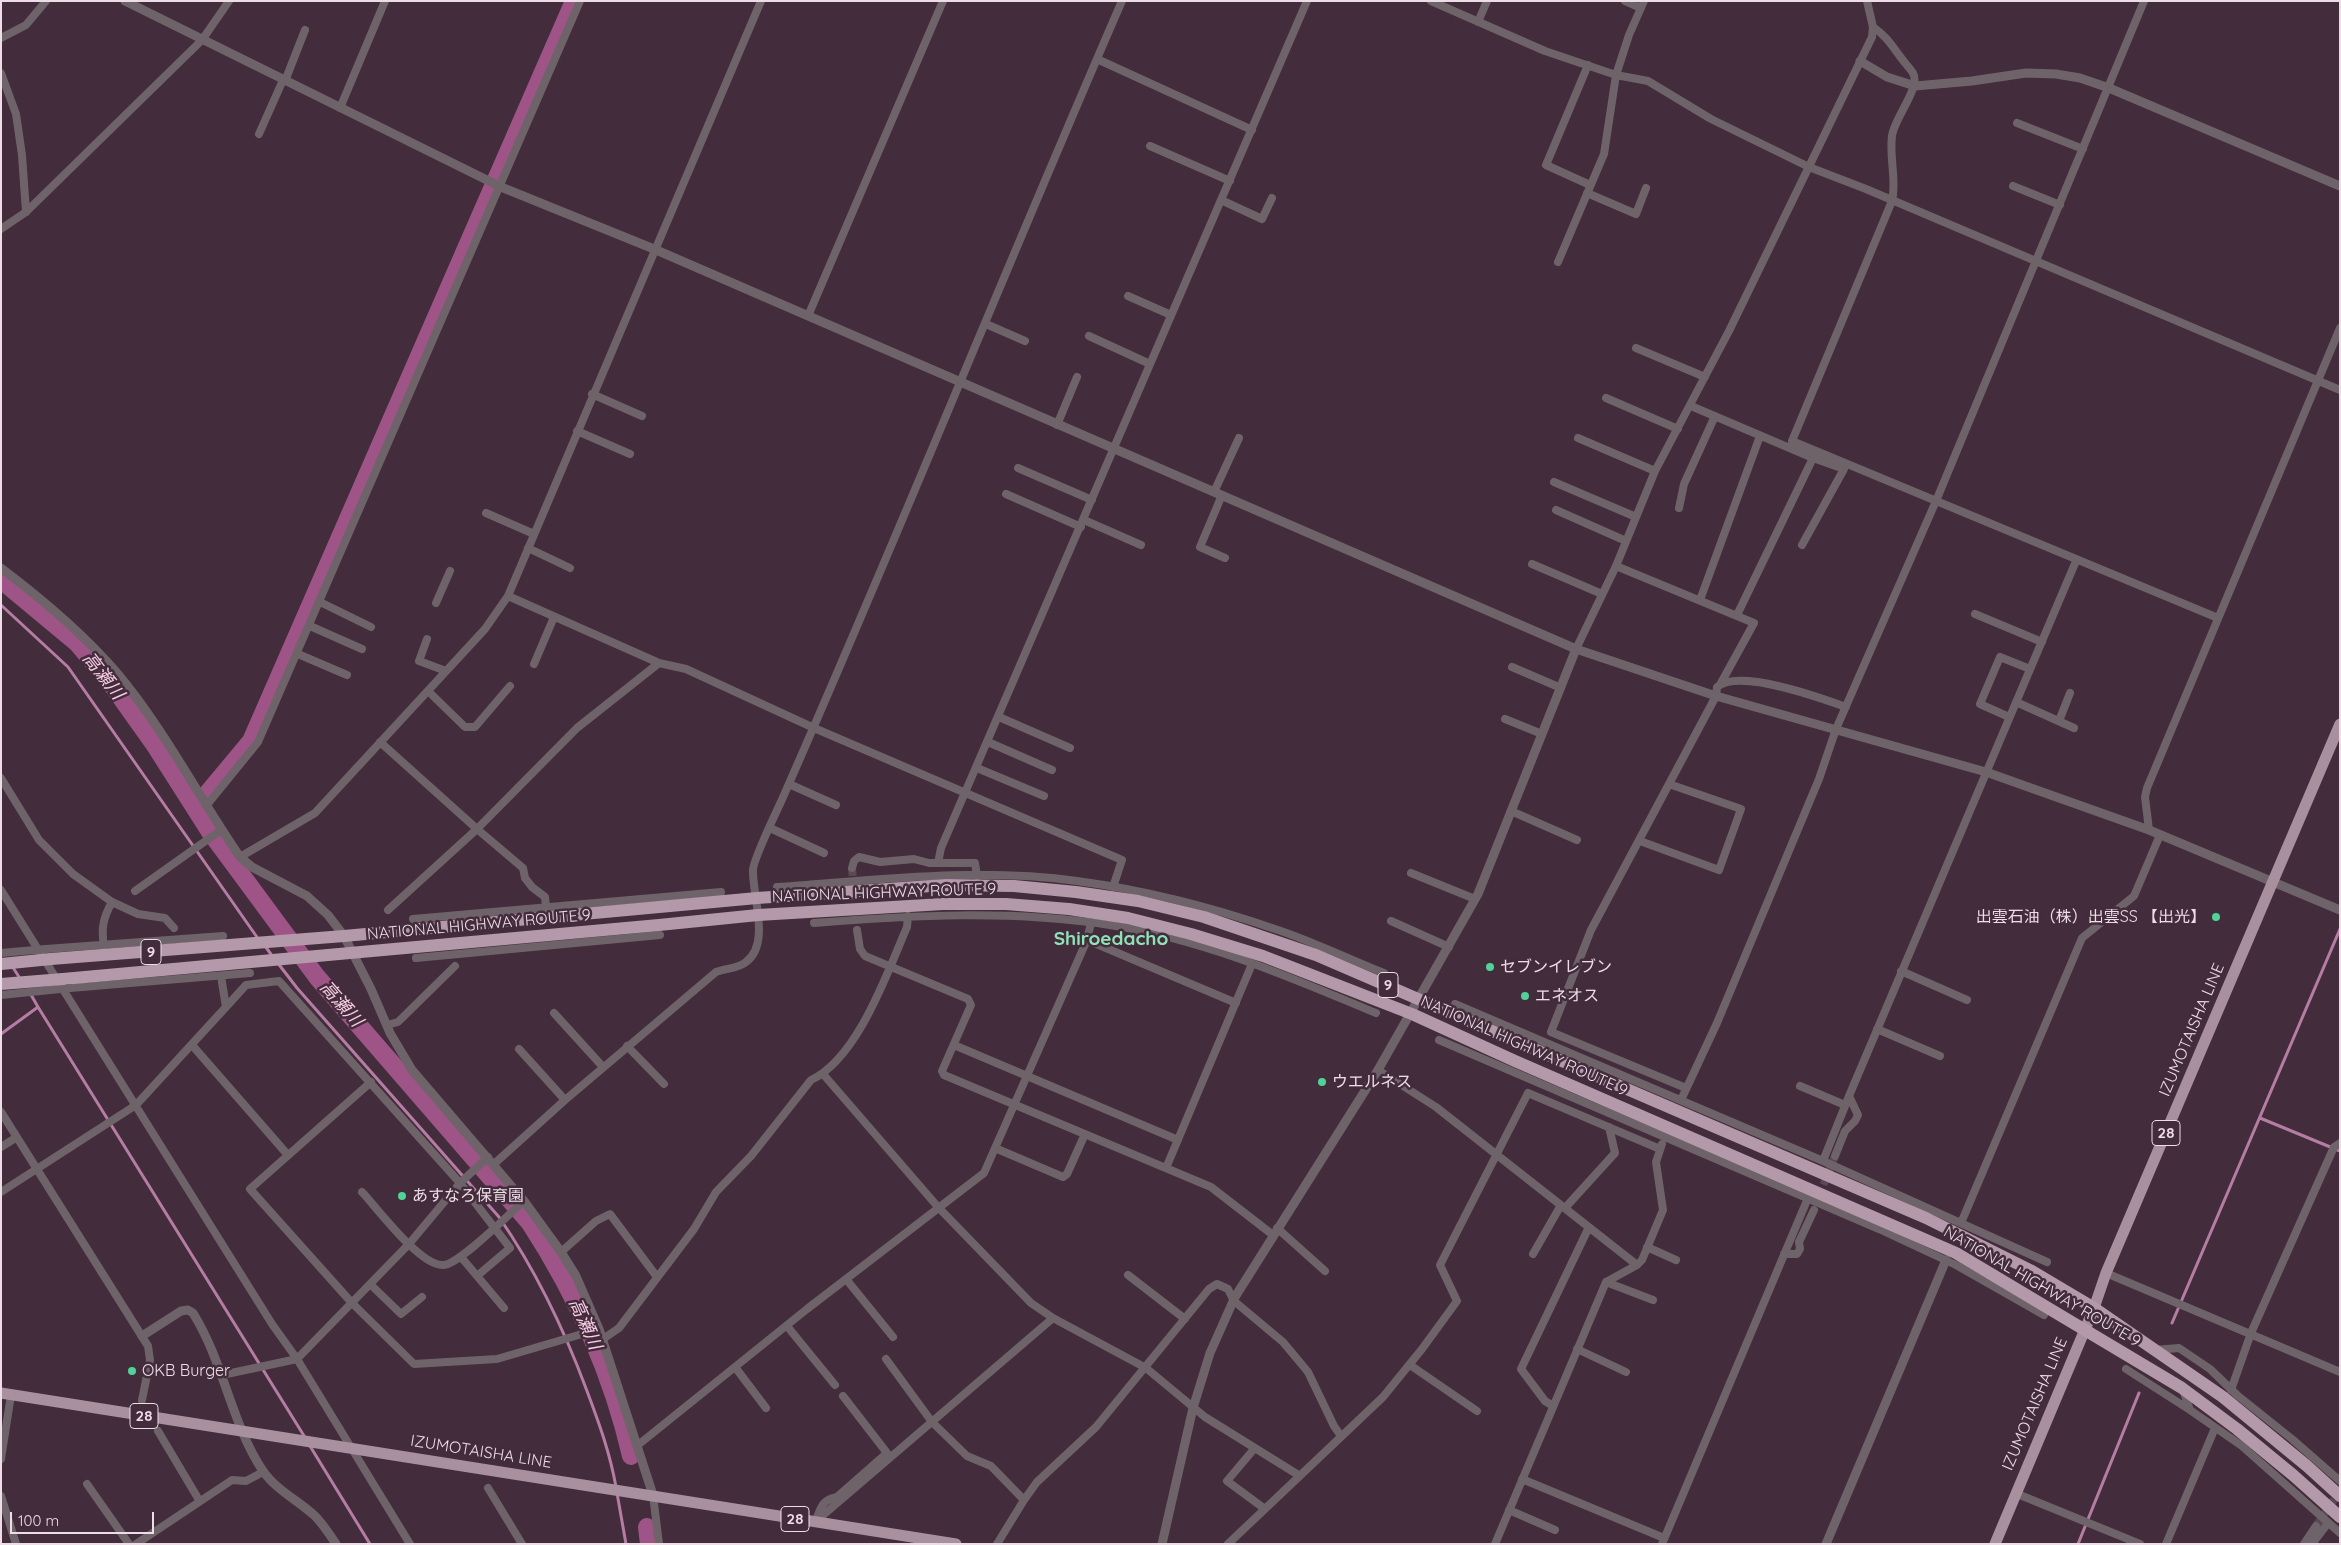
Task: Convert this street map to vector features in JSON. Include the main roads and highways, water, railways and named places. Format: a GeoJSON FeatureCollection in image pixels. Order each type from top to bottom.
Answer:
{"type":"FeatureCollection","features":[{"type":"Feature","properties":{"kind":"highway","name":"NATIONAL HIGHWAY ROUTE 9"},"geometry":{"type":"LineString","coordinates":[[1,964],[49,954],[221,942],[252,944],[757,898],[946,885],[1014,886],[1138,901],[1204,917],[1316,955],[1420,998],[1926,1218],[2030,1270],[2094,1308],[2223,1397],[2340,1496]]}},
{"type":"Feature","properties":{"kind":"highway","name":"NATIONAL HIGHWAY ROUTE 9"},"geometry":{"type":"LineString","coordinates":[[1,984],[67,983],[239,962],[473,941],[659,930],[758,914],[983,904],[1069,909],[1128,918],[1263,956],[1412,1014],[1515,1061],[1956,1253],[2043,1309],[2085,1328],[2182,1388],[2237,1429],[2293,1475],[2334,1520]]}},
{"type":"Feature","properties":{"kind":"main road","name":"IZUMOTAISHA LINE"},"geometry":{"type":"LineString","coordinates":[[1995,1544],[2094,1308],[2106,1273],[2340,724]]}},
{"type":"Feature","properties":{"kind":"main road","name":"IZUMOTAISHA LINE"},"geometry":{"type":"LineString","coordinates":[[6,1394],[956,1544]]}},
{"type":"Feature","properties":{"kind":"waterway"},"geometry":{"type":"LineString","coordinates":[[196,807],[251,741],[574,1]]}},
{"type":"Feature","properties":{"kind":"waterway","name":"高瀬川"},"geometry":{"type":"LineString","coordinates":[[1,580],[77,643],[112,685],[154,744],[210,832],[317,977],[530,1223],[563,1278],[591,1335],[614,1395],[631,1456]]}},
{"type":"Feature","properties":{"kind":"waterway"},"geometry":{"type":"LineString","coordinates":[[1,605],[68,667],[259,940]]}},
{"type":"Feature","properties":{"kind":"waterway"},"geometry":{"type":"LineString","coordinates":[[2172,1323],[2340,929]]}},
{"type":"Feature","properties":{"kind":"waterway"},"geometry":{"type":"LineString","coordinates":[[265,946],[273,957]]}},
{"type":"Feature","properties":{"kind":"waterway"},"geometry":{"type":"LineString","coordinates":[[277,962],[297,988],[499,1217],[513,1238],[549,1301],[569,1345],[600,1426],[611,1462],[616,1487]]}},
{"type":"Feature","properties":{"kind":"waterway"},"geometry":{"type":"LineString","coordinates":[[12,966],[21,980]]}},
{"type":"Feature","properties":{"kind":"waterway"},"geometry":{"type":"LineString","coordinates":[[1,1034],[38,1007],[30,993]]}},
{"type":"Feature","properties":{"kind":"waterway"},"geometry":{"type":"LineString","coordinates":[[38,1007],[306,1439]]}},
{"type":"Feature","properties":{"kind":"waterway"},"geometry":{"type":"LineString","coordinates":[[2260,1118],[2340,1151]]}},
{"type":"Feature","properties":{"kind":"waterway"},"geometry":{"type":"LineString","coordinates":[[2078,1544],[2139,1393]]}},
{"type":"Feature","properties":{"kind":"waterway"},"geometry":{"type":"LineString","coordinates":[[310,1446],[370,1544]]}},
{"type":"Feature","properties":{"kind":"waterway"},"geometry":{"type":"LineString","coordinates":[[617,1493],[626,1544]]}},
{"type":"Feature","properties":{"kind":"waterway","name":"高瀬川"},"geometry":{"type":"LineString","coordinates":[[647,1527],[649,1544]]}},
{"type":"Feature","properties":{"kind":"tunnel"},"geometry":{"type":"LineString","coordinates":[[852,868],[857,930]]}},
{"type":"Feature","properties":{"kind":"tunnel"},"geometry":{"type":"LineString","coordinates":[[1819,1196],[1835,1156]]}},
{"type":"Feature","properties":{"kind":"tunnel"},"geometry":{"type":"LineString","coordinates":[[2316,1526],[2340,1491]]}},
{"type":"Feature","properties":{"kind":"place","name":"出雲石油（株）出雲SS 【出光】"},"geometry":{"type":"Point","coordinates":[2216,917]}},
{"type":"Feature","properties":{"kind":"place","name":"セブンイレブン"},"geometry":{"type":"Point","coordinates":[1490,967]}},
{"type":"Feature","properties":{"kind":"place","name":"エネオス"},"geometry":{"type":"Point","coordinates":[1525,996]}},
{"type":"Feature","properties":{"kind":"place","name":"ウエルネス"},"geometry":{"type":"Point","coordinates":[1322,1082]}},
{"type":"Feature","properties":{"kind":"place","name":"あすなろ保育園"},"geometry":{"type":"Point","coordinates":[402,1196]}},
{"type":"Feature","properties":{"kind":"place","name":"OKB Burger"},"geometry":{"type":"Point","coordinates":[132,1371]}},
{"type":"Feature","properties":{"kind":"district","name":"Shiroedacho"},"geometry":{"type":"Point","coordinates":[1111,939]}}]}
